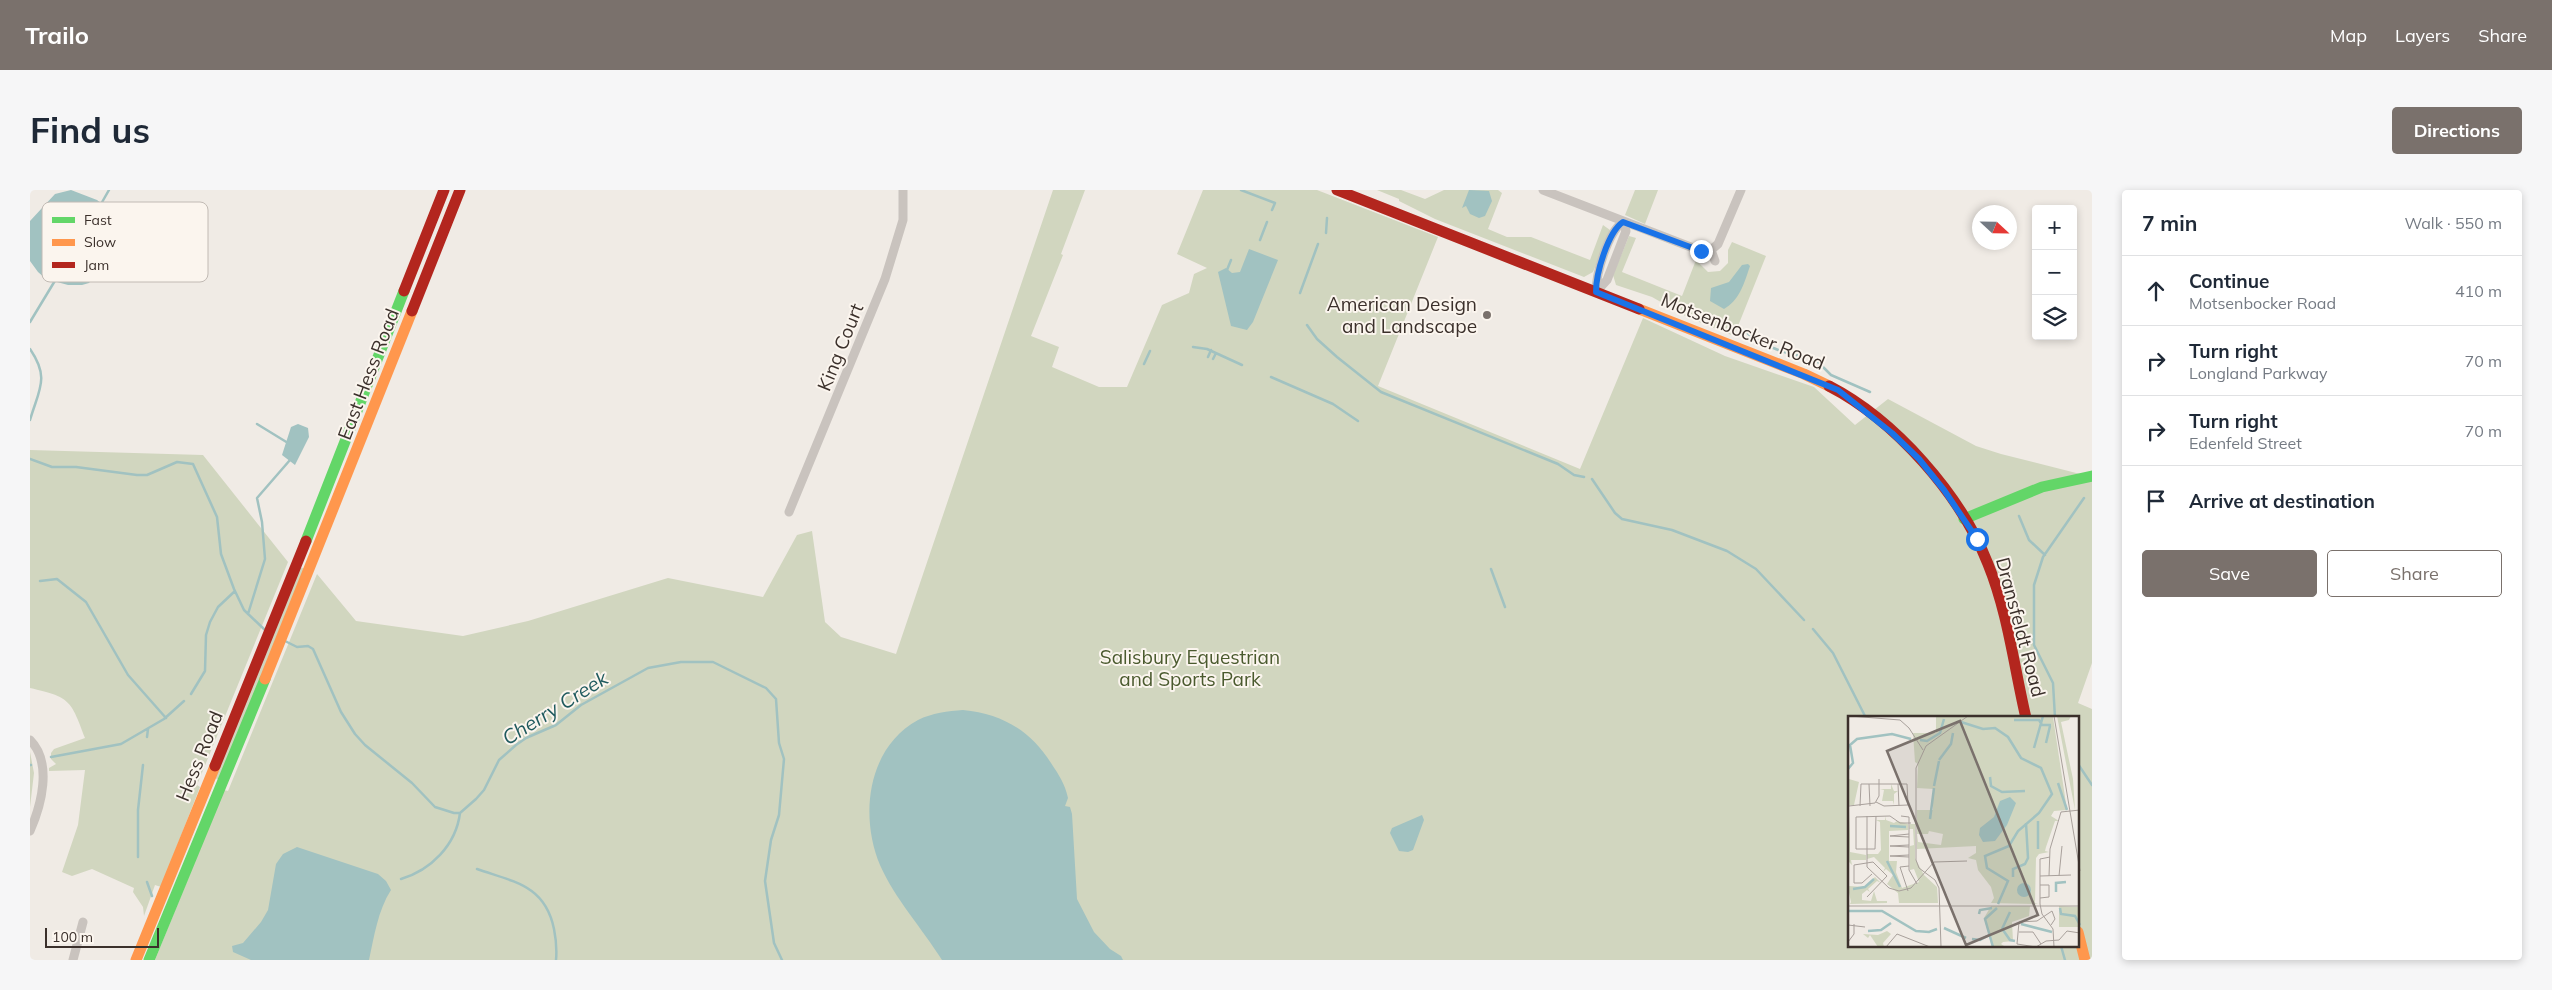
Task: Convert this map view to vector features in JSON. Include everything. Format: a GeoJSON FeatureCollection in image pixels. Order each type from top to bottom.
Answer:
{"type":"FeatureCollection","features":[{"type":"Feature","properties":{"kind":"main road","name":"East Hess Road"},"geometry":{"type":"LineString","coordinates":[[296,566],[444,190]]}},
{"type":"Feature","properties":{"kind":"main road","name":"East Hess Road"},"geometry":{"type":"LineString","coordinates":[[309,570],[460,190]]}},
{"type":"Feature","properties":{"kind":"main road","name":"Motsenbocker Road"},"geometry":{"type":"LineString","coordinates":[[1337,190],[1838,390],[1909,448],[1930,471],[1964,520]]}},
{"type":"Feature","properties":{"kind":"main road"},"geometry":{"type":"LineString","coordinates":[[1964,520],[2023,491],[2056,481],[2092,476]]}},
{"type":"Feature","properties":{"kind":"main road","name":"Dransfeldt Road"},"geometry":{"type":"LineString","coordinates":[[1964,520],[1977,539],[1990,571],[2026,716]]}},
{"type":"Feature","properties":{"kind":"main road","name":"Hess Road"},"geometry":{"type":"LineString","coordinates":[[136,960],[296,566]]}},
{"type":"Feature","properties":{"kind":"main road","name":"Hess Road"},"geometry":{"type":"LineString","coordinates":[[150,960],[309,570]]}},
{"type":"Feature","properties":{"kind":"main road"},"geometry":{"type":"LineString","coordinates":[[2080,940],[2085,960]]}},
{"type":"Feature","properties":{"kind":"street","name":"King Court"},"geometry":{"type":"LineString","coordinates":[[789,512],[885,279],[903,220],[903,190]]}},
{"type":"Feature","properties":{"kind":"street"},"geometry":{"type":"LineString","coordinates":[[1543,190],[1696,250],[1711,250],[1722,238],[1741,190]]}},
{"type":"Feature","properties":{"kind":"street"},"geometry":{"type":"LineString","coordinates":[[1596,292],[1596,277],[1615,227],[1623,222]]}},
{"type":"Feature","properties":{"kind":"street"},"geometry":{"type":"LineString","coordinates":[[1711,250],[1716,261]]}},
{"type":"Feature","properties":{"kind":"street"},"geometry":{"type":"LineString","coordinates":[[30,740],[40,756],[42,774],[39,803],[30,831]]}},
{"type":"Feature","properties":{"kind":"street"},"geometry":{"type":"LineString","coordinates":[[73,960],[82,922]]}},
{"type":"Feature","properties":{"kind":"green space","name":"Salisbury Equestrian and Sports Park"},"geometry":{"type":"Polygon","coordinates":[[[1053,190],[1085,190],[1061,254],[1063,255],[1031,336],[1059,347],[1052,367],[1099,387],[1127,387],[1162,305],[1189,293],[1194,274],[1207,268],[1177,254],[1203,190],[1317,190],[1438,237],[1378,386],[1580,469],[1643,318],[1725,356],[1814,387],[1855,425],[1888,399],[1976,446],[2092,477],[2092,663],[2078,703],[2092,709],[2092,960],[155,960],[224,790],[228,791],[317,574],[356,621],[463,636],[528,621],[668,578],[763,597],[797,535],[812,531],[825,622],[841,637],[896,654],[1053,190]]]}},
{"type":"Feature","properties":{"kind":"green space"},"geometry":{"type":"Polygon","coordinates":[[[1377,190],[1401,190],[1425,199],[1444,190],[1498,190],[1502,193],[1488,229],[1507,237],[1531,237],[1590,260],[1603,225],[1610,230],[1593,272],[1584,277],[1435,219],[1399,201],[1399,199],[1377,190]]]}},
{"type":"Feature","properties":{"kind":"green space"},"geometry":{"type":"Polygon","coordinates":[[[1635,190],[1658,190],[1645,224],[1625,215],[1635,190]]]}},
{"type":"Feature","properties":{"kind":"green space"},"geometry":{"type":"Polygon","coordinates":[[[1629,236],[1636,238],[1622,272],[1682,296],[1696,260],[1708,272],[1720,271],[1728,263],[1728,250],[1732,242],[1766,256],[1734,336],[1689,318],[1652,297],[1616,285],[1613,275],[1629,236]]]}},
{"type":"Feature","properties":{"kind":"green space"},"geometry":{"type":"Polygon","coordinates":[[[30,450],[203,455],[288,562],[197,785],[200,787],[161,887],[155,885],[144,916],[143,907],[133,892],[134,888],[92,869],[72,876],[62,872],[78,825],[85,770],[49,771],[49,768],[56,764],[51,759],[51,753],[54,749],[85,738],[76,715],[67,702],[54,694],[30,688],[30,450]]]}},
{"type":"Feature","properties":{"kind":"green space"},"geometry":{"type":"Polygon","coordinates":[[[300,567],[305,569],[219,780],[215,778],[300,567]]]}},
{"type":"Feature","properties":{"kind":"green space"},"geometry":{"type":"Polygon","coordinates":[[[30,752],[34,773],[30,807],[30,752]]]}},
{"type":"Feature","properties":{"kind":"water"},"geometry":{"type":"Polygon","coordinates":[[[71,190],[100,202],[48,202],[55,194],[71,190]]]}},
{"type":"Feature","properties":{"kind":"water"},"geometry":{"type":"Polygon","coordinates":[[[1469,190],[1489,191],[1492,201],[1485,216],[1479,218],[1470,214],[1466,206],[1462,208],[1469,190]]]}},
{"type":"Feature","properties":{"kind":"water"},"geometry":{"type":"Polygon","coordinates":[[[42,208],[42,276],[30,261],[30,221],[42,208]]]}},
{"type":"Feature","properties":{"kind":"water"},"geometry":{"type":"Polygon","coordinates":[[[1249,249],[1278,260],[1253,322],[1247,330],[1231,326],[1218,272],[1226,268],[1232,273],[1240,272],[1249,249]]]}},
{"type":"Feature","properties":{"kind":"water"},"geometry":{"type":"Polygon","coordinates":[[[1748,264],[1750,266],[1740,292],[1729,305],[1724,309],[1710,301],[1711,288],[1729,282],[1742,265],[1748,264]]]}},
{"type":"Feature","properties":{"kind":"water"},"geometry":{"type":"Polygon","coordinates":[[[57,282],[90,282],[82,285],[68,285],[57,282]]]}},
{"type":"Feature","properties":{"kind":"water"},"geometry":{"type":"Polygon","coordinates":[[[298,424],[308,428],[309,437],[295,465],[282,455],[291,427],[298,424]]]}},
{"type":"Feature","properties":{"kind":"water"},"geometry":{"type":"Polygon","coordinates":[[[963,710],[990,715],[1014,726],[1034,741],[1057,772],[1068,798],[1065,806],[1070,807],[1072,814],[1077,899],[1094,932],[1123,960],[942,960],[893,890],[880,865],[870,825],[872,784],[878,765],[888,747],[901,732],[918,720],[940,713],[963,710]]]}},
{"type":"Feature","properties":{"kind":"water"},"geometry":{"type":"Polygon","coordinates":[[[1422,815],[1424,820],[1413,850],[1408,852],[1399,851],[1390,833],[1392,828],[1422,815]]]}},
{"type":"Feature","properties":{"kind":"water"},"geometry":{"type":"Polygon","coordinates":[[[297,847],[378,874],[386,881],[391,890],[380,915],[369,960],[251,960],[233,952],[232,946],[243,943],[261,922],[268,910],[276,864],[283,854],[297,847]]]}},
{"type":"Feature","properties":{"kind":"waterway"},"geometry":{"type":"LineString","coordinates":[[102,202],[109,190]]}},
{"type":"Feature","properties":{"kind":"waterway"},"geometry":{"type":"LineString","coordinates":[[1241,190],[1275,203],[1272,210]]}},
{"type":"Feature","properties":{"kind":"waterway"},"geometry":{"type":"LineString","coordinates":[[1326,233],[1327,218]]}},
{"type":"Feature","properties":{"kind":"waterway"},"geometry":{"type":"LineString","coordinates":[[1260,240],[1267,222]]}},
{"type":"Feature","properties":{"kind":"waterway"},"geometry":{"type":"LineString","coordinates":[[1300,293],[1318,244]]}},
{"type":"Feature","properties":{"kind":"waterway"},"geometry":{"type":"LineString","coordinates":[[1227,270],[1231,260]]}},
{"type":"Feature","properties":{"kind":"waterway"},"geometry":{"type":"LineString","coordinates":[[30,322],[54,282]]}},
{"type":"Feature","properties":{"kind":"waterway"},"geometry":{"type":"LineString","coordinates":[[1307,325],[1317,339],[1381,392],[1558,464],[1574,475],[1584,477]]}},
{"type":"Feature","properties":{"kind":"waterway"},"geometry":{"type":"LineString","coordinates":[[1744,330],[1772,348],[1804,356]]}},
{"type":"Feature","properties":{"kind":"waterway"},"geometry":{"type":"LineString","coordinates":[[1193,347],[1207,349],[1242,365]]}},
{"type":"Feature","properties":{"kind":"waterway"},"geometry":{"type":"LineString","coordinates":[[30,349],[40,368],[41,376],[41,384],[30,420]]}},
{"type":"Feature","properties":{"kind":"waterway"},"geometry":{"type":"LineString","coordinates":[[1208,357],[1211,350]]}},
{"type":"Feature","properties":{"kind":"waterway"},"geometry":{"type":"LineString","coordinates":[[1144,364],[1150,351]]}},
{"type":"Feature","properties":{"kind":"waterway"},"geometry":{"type":"LineString","coordinates":[[1213,359],[1216,353]]}},
{"type":"Feature","properties":{"kind":"waterway"},"geometry":{"type":"LineString","coordinates":[[1816,360],[1831,375],[1870,392]]}},
{"type":"Feature","properties":{"kind":"waterway"},"geometry":{"type":"LineString","coordinates":[[1271,377],[1333,404],[1358,421]]}},
{"type":"Feature","properties":{"kind":"waterway"},"geometry":{"type":"LineString","coordinates":[[257,424],[288,443]]}},
{"type":"Feature","properties":{"kind":"waterway","name":"Cherry Creek"},"geometry":{"type":"LineString","coordinates":[[30,459],[52,467],[76,467],[137,475],[147,475],[177,462],[193,464],[217,517],[221,554],[234,589],[244,610],[265,630]]}},
{"type":"Feature","properties":{"kind":"waterway"},"geometry":{"type":"LineString","coordinates":[[248,614],[265,559],[262,522],[257,498],[290,460]]}},
{"type":"Feature","properties":{"kind":"waterway"},"geometry":{"type":"LineString","coordinates":[[1592,479],[1615,513],[1622,519],[1672,530],[1727,551],[1756,569],[1804,620]]}},
{"type":"Feature","properties":{"kind":"waterway"},"geometry":{"type":"LineString","coordinates":[[2055,716],[2053,683],[2034,645],[2034,585],[2043,557],[2084,498]]}},
{"type":"Feature","properties":{"kind":"waterway"},"geometry":{"type":"LineString","coordinates":[[2019,516],[2029,540],[2045,555]]}},
{"type":"Feature","properties":{"kind":"waterway"},"geometry":{"type":"LineString","coordinates":[[1491,569],[1505,607]]}},
{"type":"Feature","properties":{"kind":"waterway"},"geometry":{"type":"LineString","coordinates":[[40,581],[57,579],[86,602],[128,675],[166,718]]}},
{"type":"Feature","properties":{"kind":"waterway"},"geometry":{"type":"LineString","coordinates":[[191,694],[205,671],[206,635],[210,622],[218,607],[235,591]]}},
{"type":"Feature","properties":{"kind":"waterway"},"geometry":{"type":"LineString","coordinates":[[1813,629],[1833,653],[1865,716]]}},
{"type":"Feature","properties":{"kind":"waterway","name":"Cherry Creek"},"geometry":{"type":"LineString","coordinates":[[285,641],[297,647],[308,646],[313,649],[341,712],[355,734],[365,745],[412,783],[435,807],[454,813],[460,813],[476,799],[484,790],[499,760],[516,745],[526,738],[556,725],[581,705],[648,668],[681,662],[713,662],[766,688],[776,699],[779,743],[784,759],[779,815],[771,840],[765,881],[774,943],[782,960]]}},
{"type":"Feature","properties":{"kind":"waterway"},"geometry":{"type":"LineString","coordinates":[[51,757],[121,744],[164,719],[184,701]]}},
{"type":"Feature","properties":{"kind":"waterway"},"geometry":{"type":"LineString","coordinates":[[147,737],[148,729]]}},
{"type":"Feature","properties":{"kind":"waterway"},"geometry":{"type":"LineString","coordinates":[[138,857],[138,810],[143,765]]}},
{"type":"Feature","properties":{"kind":"waterway"},"geometry":{"type":"LineString","coordinates":[[2080,767],[2092,785]]}},
{"type":"Feature","properties":{"kind":"waterway"},"geometry":{"type":"LineString","coordinates":[[401,879],[432,863],[440,855],[453,836],[458,825],[460,813]]}},
{"type":"Feature","properties":{"kind":"waterway"},"geometry":{"type":"LineString","coordinates":[[477,869],[526,887],[543,903],[550,914],[554,929],[556,960]]}},
{"type":"Feature","properties":{"kind":"waterway"},"geometry":{"type":"LineString","coordinates":[[147,882],[152,896]]}},
{"type":"Feature","properties":{"kind":"waterway"},"geometry":{"type":"LineString","coordinates":[[2062,948],[2065,960]]}},
{"type":"Feature","properties":{"kind":"traffic: fast"},"geometry":{"type":"LineString","coordinates":[[306,541],[404,291]]}},
{"type":"Feature","properties":{"kind":"traffic: fast"},"geometry":{"type":"LineString","coordinates":[[1964,519],[2042,487],[2092,476]]}},
{"type":"Feature","properties":{"kind":"traffic: fast"},"geometry":{"type":"LineString","coordinates":[[149,960],[265,679]]}},
{"type":"Feature","properties":{"kind":"traffic: slow"},"geometry":{"type":"LineString","coordinates":[[1639,309],[1804,374],[1829,386]]}},
{"type":"Feature","properties":{"kind":"traffic: slow"},"geometry":{"type":"LineString","coordinates":[[265,679],[412,311]]}},
{"type":"Feature","properties":{"kind":"traffic: slow"},"geometry":{"type":"LineString","coordinates":[[136,960],[215,766]]}},
{"type":"Feature","properties":{"kind":"traffic: slow"},"geometry":{"type":"LineString","coordinates":[[2080,940],[2085,960]]}},
{"type":"Feature","properties":{"kind":"traffic: jam"},"geometry":{"type":"LineString","coordinates":[[404,291],[444,190]]}},
{"type":"Feature","properties":{"kind":"traffic: jam"},"geometry":{"type":"LineString","coordinates":[[412,311],[460,190]]}},
{"type":"Feature","properties":{"kind":"traffic: jam"},"geometry":{"type":"LineString","coordinates":[[1337,190],[1639,309]]}},
{"type":"Feature","properties":{"kind":"traffic: jam"},"geometry":{"type":"LineString","coordinates":[[1829,386],[1878,418],[1901,439],[1943,486],[1961,512],[1976,538],[1995,583],[2006,621],[2026,716]]}},
{"type":"Feature","properties":{"kind":"traffic: jam"},"geometry":{"type":"LineString","coordinates":[[215,766],[306,541]]}},
{"type":"Feature","properties":{"kind":"place","name":"American Design and Landscape"},"geometry":{"type":"Point","coordinates":[1487,315]}},
{"type":"Feature","properties":{"kind":"route"},"geometry":{"type":"LineString","coordinates":[[1701,251],[1623,222],[1615,227],[1596,277],[1596,292],[1838,390],[1905,444],[1919,459],[1944,490],[1977,539]]}}]}
